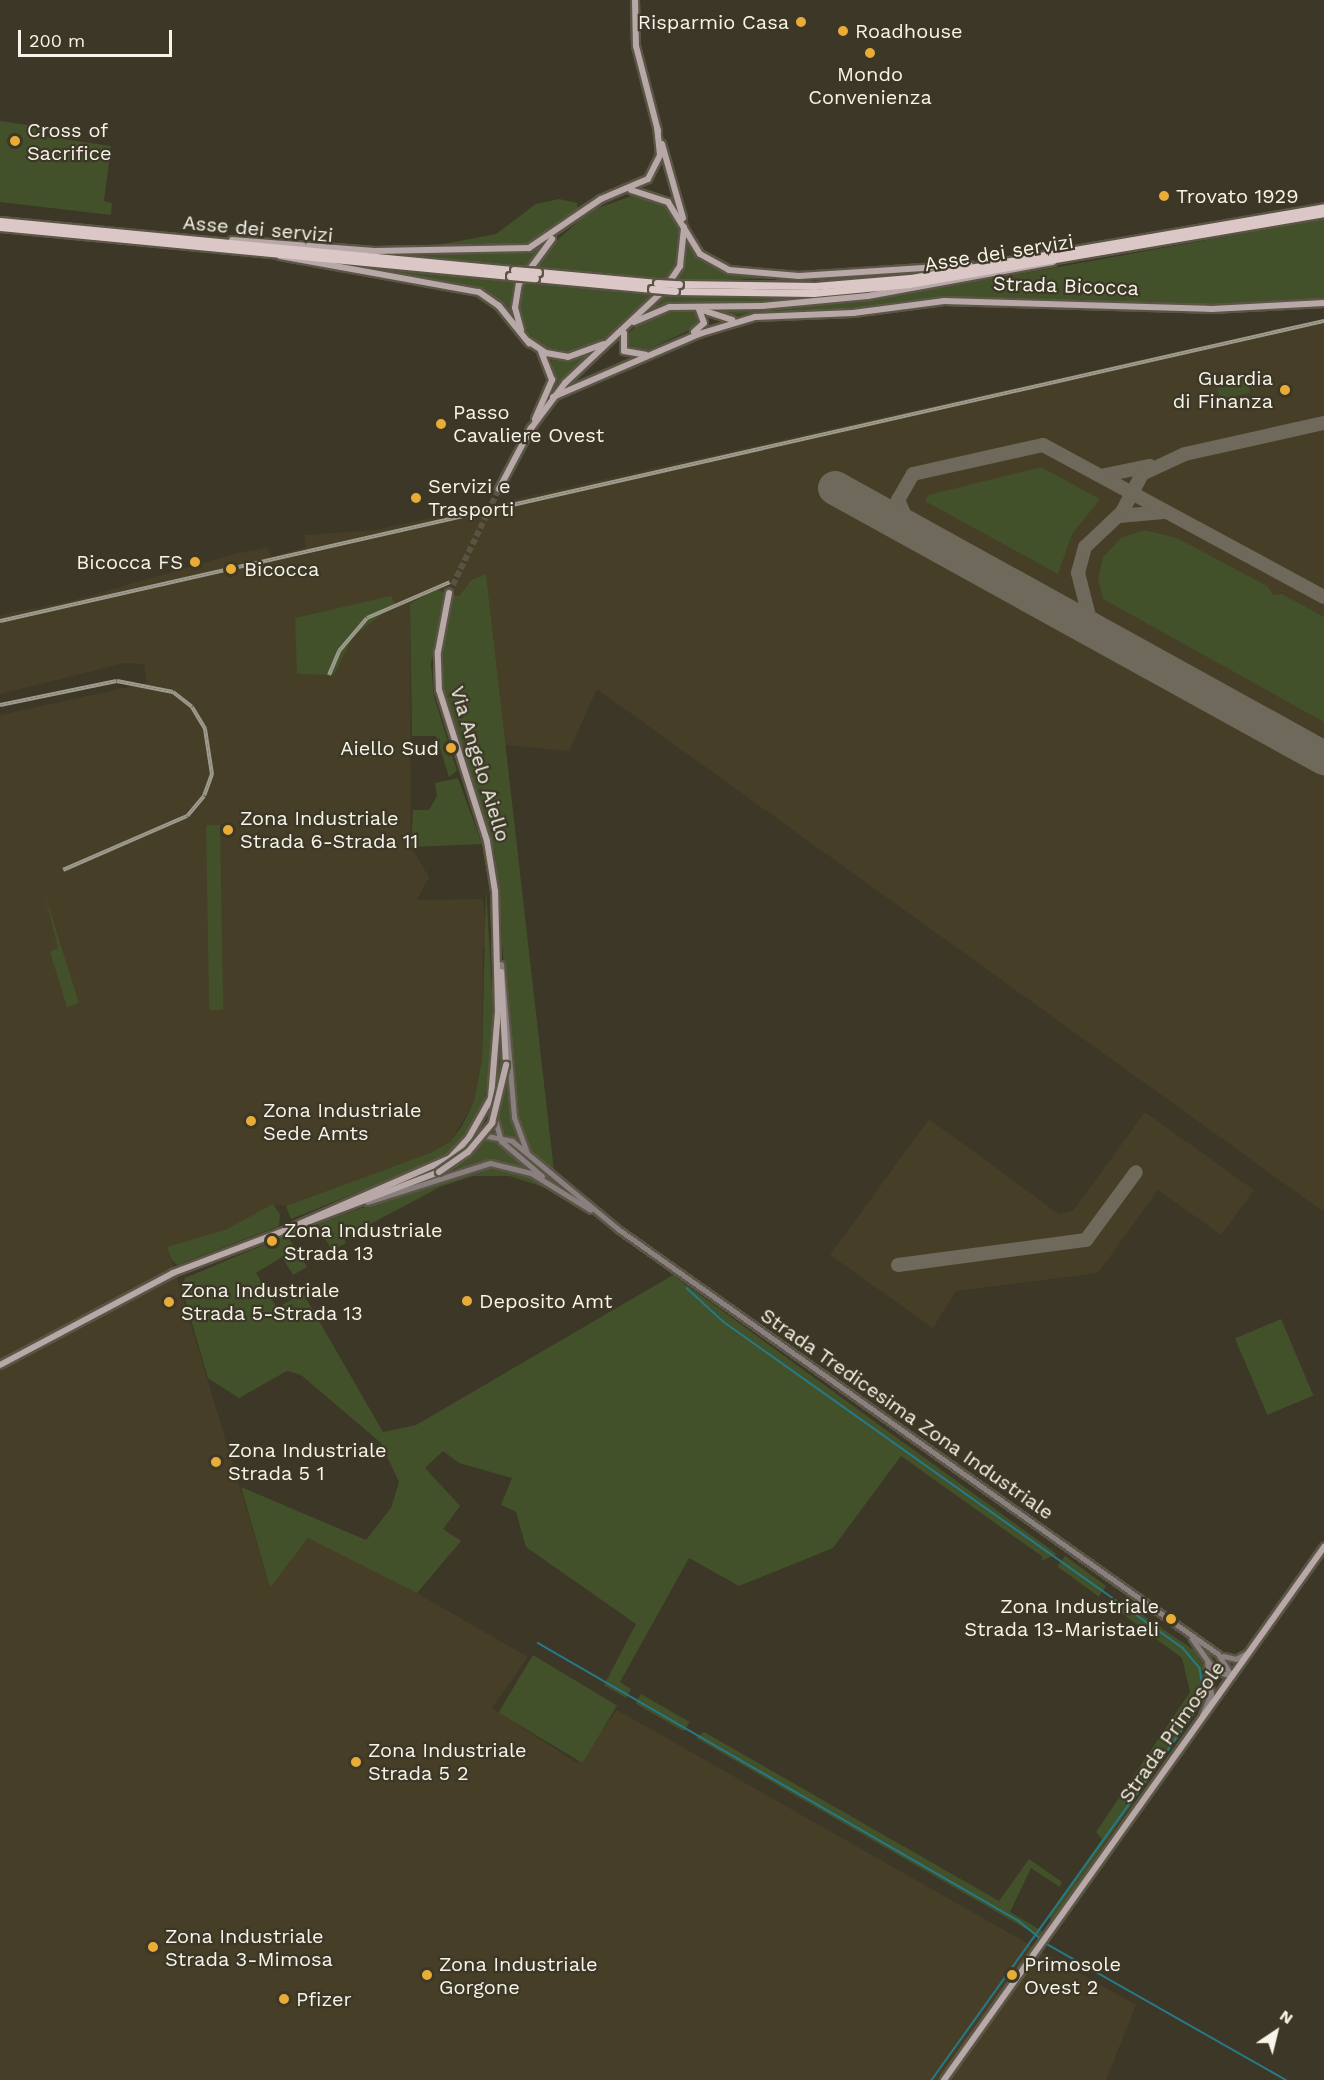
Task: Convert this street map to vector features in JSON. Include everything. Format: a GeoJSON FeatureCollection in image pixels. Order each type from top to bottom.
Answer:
{"type":"FeatureCollection","features":[{"type":"Feature","properties":{"kind":"main road"},"geometry":{"type":"LineString","coordinates":[[634,0],[636,46],[657,128],[684,222],[705,259],[739,272],[844,274],[1030,259]]}},
{"type":"Feature","properties":{"kind":"main road"},"geometry":{"type":"LineString","coordinates":[[207,240],[375,251],[511,250],[536,245],[620,192],[640,184],[657,167],[657,128]]}},
{"type":"Feature","properties":{"kind":"main road"},"geometry":{"type":"LineString","coordinates":[[620,192],[653,194],[684,222]]}},
{"type":"Feature","properties":{"kind":"main road","name":"Asse dei servizi"},"geometry":{"type":"LineString","coordinates":[[677,288],[870,282],[1030,259],[1324,207]]}},
{"type":"Feature","properties":{"kind":"main road","name":"Asse dei servizi"},"geometry":{"type":"LineString","coordinates":[[677,288],[859,290],[1054,261],[1324,213]]}},
{"type":"Feature","properties":{"kind":"main road","name":"Asse dei servizi"},"geometry":{"type":"LineString","coordinates":[[0,220],[512,273]]}},
{"type":"Feature","properties":{"kind":"main road"},"geometry":{"type":"LineString","coordinates":[[529,431],[553,397],[634,322],[680,266],[684,222]]}},
{"type":"Feature","properties":{"kind":"main road","name":"Asse dei servizi"},"geometry":{"type":"LineString","coordinates":[[0,227],[512,273]]}},
{"type":"Feature","properties":{"kind":"main road"},"geometry":{"type":"LineString","coordinates":[[530,343],[516,317],[516,292],[527,267],[560,231]]}},
{"type":"Feature","properties":{"kind":"main road"},"geometry":{"type":"LineString","coordinates":[[262,252],[479,292],[499,306],[549,363],[552,380],[499,489]]}},
{"type":"Feature","properties":{"kind":"main road"},"geometry":{"type":"LineString","coordinates":[[634,322],[659,309],[690,306],[762,306],[868,296],[1054,261]]}},
{"type":"Feature","properties":{"kind":"main road"},"geometry":{"type":"LineString","coordinates":[[512,273],[657,283],[677,288]]}},
{"type":"Feature","properties":{"kind":"main road"},"geometry":{"type":"LineString","coordinates":[[536,275],[652,289],[677,288]]}},
{"type":"Feature","properties":{"kind":"main road","name":"Strada Bicocca"},"geometry":{"type":"LineString","coordinates":[[736,320],[944,301],[1232,309],[1324,303]]}},
{"type":"Feature","properties":{"kind":"main road"},"geometry":{"type":"LineString","coordinates":[[690,306],[736,320]]}},
{"type":"Feature","properties":{"kind":"main road"},"geometry":{"type":"LineString","coordinates":[[675,344],[703,326],[699,309]]}},
{"type":"Feature","properties":{"kind":"main road"},"geometry":{"type":"LineString","coordinates":[[553,397],[652,353],[736,320]]}},
{"type":"Feature","properties":{"kind":"main road"},"geometry":{"type":"LineString","coordinates":[[626,329],[621,343],[627,354],[652,353]]}},
{"type":"Feature","properties":{"kind":"main road"},"geometry":{"type":"LineString","coordinates":[[538,350],[578,355],[615,338]]}},
{"type":"Feature","properties":{"kind":"main road","name":"Via Angelo Aiello"},"geometry":{"type":"LineString","coordinates":[[449,593],[438,652],[439,690],[489,848],[498,945]]}},
{"type":"Feature","properties":{"kind":"main road"},"geometry":{"type":"LineString","coordinates":[[0,1365],[164,1276],[440,1172],[468,1152],[492,1124],[506,1065],[498,945]]}},
{"type":"Feature","properties":{"kind":"main road"},"geometry":{"type":"LineString","coordinates":[[290,1228],[458,1152],[491,1098],[498,945]]}},
{"type":"Feature","properties":{"kind":"main road","name":"Strada Primosole"},"geometry":{"type":"LineString","coordinates":[[944,2080],[1324,1547]]}},
{"type":"Feature","properties":{"kind":"street"},"geometry":{"type":"LineString","coordinates":[[501,964],[514,1117],[531,1160]]}},
{"type":"Feature","properties":{"kind":"street"},"geometry":{"type":"LineString","coordinates":[[491,1098],[489,1113],[498,1135],[511,1154],[578,1203]]}},
{"type":"Feature","properties":{"kind":"street"},"geometry":{"type":"LineString","coordinates":[[458,1152],[482,1135],[498,1135],[602,1217]]}},
{"type":"Feature","properties":{"kind":"street"},"geometry":{"type":"LineString","coordinates":[[354,1205],[490,1163],[531,1173],[602,1217]]}},
{"type":"Feature","properties":{"kind":"street","name":"Strada Tredicesima Zona Industriale"},"geometry":{"type":"LineString","coordinates":[[602,1217],[1192,1638],[1218,1654]]}},
{"type":"Feature","properties":{"kind":"street"},"geometry":{"type":"LineString","coordinates":[[1192,1638],[1207,1662],[1210,1694],[1193,1730]]}},
{"type":"Feature","properties":{"kind":"street"},"geometry":{"type":"LineString","coordinates":[[1218,1654],[1236,1659],[1250,1650]]}},
{"type":"Feature","properties":{"kind":"street"},"geometry":{"type":"LineString","coordinates":[[1218,1654],[1232,1676]]}},
{"type":"Feature","properties":{"kind":"street"},"geometry":{"type":"LineString","coordinates":[[1207,1662],[1232,1676]]}},
{"type":"Feature","properties":{"kind":"shaded area"},"geometry":{"type":"Polygon","coordinates":[[[1324,319],[1324,1212],[597,689],[569,751],[505,745],[486,575],[471,580],[459,596],[435,589],[410,604],[411,847],[429,877],[417,900],[483,899],[488,945],[483,947],[482,1059],[474,1102],[450,1142],[430,1153],[286,1206],[273,1205],[227,1229],[168,1248],[270,1588],[308,1538],[356,1558],[528,1657],[492,1708],[577,1763],[617,1710],[1136,2005],[1106,2080],[0,2080],[0,715],[147,683],[144,664],[125,663],[0,694],[0,615],[75,600],[234,554],[268,548],[271,557],[306,547],[304,535],[376,530],[1324,319]],[[395,604],[295,618],[334,675],[353,637],[395,604]]]}},
{"type":"Feature","properties":{"kind":"shaded area"},"geometry":{"type":"Polygon","coordinates":[[[1145,1112],[1254,1190],[1221,1235],[1158,1190],[1098,1273],[956,1291],[933,1328],[830,1255],[929,1119],[1059,1214],[1073,1211],[1145,1112]]]}},
{"type":"Feature","properties":{"kind":"green space"},"geometry":{"type":"Polygon","coordinates":[[[0,121],[42,127],[42,136],[111,146],[104,201],[112,203],[111,215],[0,202],[0,121]]]}},
{"type":"Feature","properties":{"kind":"green space"},"geometry":{"type":"Polygon","coordinates":[[[634,195],[661,202],[680,226],[679,261],[672,275],[599,343],[575,352],[542,347],[523,327],[518,304],[523,283],[545,251],[590,211],[634,195]],[[541,268],[533,283],[649,293],[660,279],[541,268]]]}},
{"type":"Feature","properties":{"kind":"green space"},"geometry":{"type":"Polygon","coordinates":[[[559,199],[577,203],[578,208],[529,244],[438,245],[496,234],[536,204],[559,199]]]}},
{"type":"Feature","properties":{"kind":"green space"},"geometry":{"type":"Polygon","coordinates":[[[1324,219],[1324,301],[1211,306],[973,297],[848,310],[726,315],[705,309],[792,307],[913,293],[1324,219]]]}},
{"type":"Feature","properties":{"kind":"green space"},"geometry":{"type":"Polygon","coordinates":[[[688,238],[703,260],[731,273],[879,277],[685,280],[674,295],[776,299],[878,293],[767,303],[673,303],[650,309],[680,272],[688,238]]]}},
{"type":"Feature","properties":{"kind":"green space"},"geometry":{"type":"Polygon","coordinates":[[[541,246],[516,281],[513,314],[493,295],[468,285],[371,268],[507,280],[516,265],[392,254],[513,253],[541,246]]]}},
{"type":"Feature","properties":{"kind":"green space"},"geometry":{"type":"Polygon","coordinates":[[[693,309],[702,317],[700,325],[639,354],[627,352],[625,336],[639,323],[664,310],[693,309]]]}},
{"type":"Feature","properties":{"kind":"green space"},"geometry":{"type":"Polygon","coordinates":[[[586,357],[560,382],[554,382],[551,358],[586,357]]]}},
{"type":"Feature","properties":{"kind":"green space"},"geometry":{"type":"Polygon","coordinates":[[[1247,379],[1250,393],[1220,399],[1217,385],[1247,379]]]}},
{"type":"Feature","properties":{"kind":"green space"},"geometry":{"type":"Polygon","coordinates":[[[1041,467],[1100,499],[1072,534],[1058,574],[925,501],[928,495],[1041,467]]]}},
{"type":"Feature","properties":{"kind":"green space"},"geometry":{"type":"Polygon","coordinates":[[[1144,530],[1177,538],[1267,586],[1273,595],[1282,594],[1324,617],[1324,722],[1103,599],[1098,579],[1103,557],[1121,538],[1144,530]]]}},
{"type":"Feature","properties":{"kind":"green space"},"geometry":{"type":"Polygon","coordinates":[[[486,574],[554,1171],[604,1211],[531,1157],[516,1118],[495,854],[447,713],[441,668],[451,594],[459,596],[471,580],[486,574]]]}},
{"type":"Feature","properties":{"kind":"green space"},"geometry":{"type":"Polygon","coordinates":[[[435,589],[444,592],[431,664],[434,696],[457,771],[449,777],[436,736],[412,736],[410,604],[435,589]]]}},
{"type":"Feature","properties":{"kind":"green space"},"geometry":{"type":"Polygon","coordinates":[[[391,596],[395,604],[353,637],[334,675],[297,674],[295,618],[391,596]]]}},
{"type":"Feature","properties":{"kind":"green space"},"geometry":{"type":"Polygon","coordinates":[[[458,778],[482,844],[411,847],[413,810],[429,810],[437,796],[435,783],[458,778]]]}},
{"type":"Feature","properties":{"kind":"green space"},"geometry":{"type":"Polygon","coordinates":[[[206,825],[220,825],[223,1010],[209,1010],[206,825]]]}},
{"type":"Feature","properties":{"kind":"green space"},"geometry":{"type":"Polygon","coordinates":[[[486,887],[495,1041],[482,1112],[448,1156],[291,1219],[286,1206],[430,1153],[450,1142],[462,1126],[474,1101],[482,1059],[486,887]]]}},
{"type":"Feature","properties":{"kind":"green space"},"geometry":{"type":"Polygon","coordinates":[[[44,892],[79,1003],[67,1007],[50,952],[58,948],[44,892]]]}},
{"type":"Feature","properties":{"kind":"green space"},"geometry":{"type":"Polygon","coordinates":[[[501,1019],[503,1064],[509,1066],[521,1148],[499,1134],[491,1109],[501,1019]]]}},
{"type":"Feature","properties":{"kind":"green space"},"geometry":{"type":"Polygon","coordinates":[[[487,1136],[497,1137],[531,1171],[490,1161],[446,1171],[487,1136]]]}},
{"type":"Feature","properties":{"kind":"green space"},"geometry":{"type":"Polygon","coordinates":[[[488,1165],[531,1176],[552,1190],[509,1176],[473,1176],[440,1187],[344,1238],[346,1243],[332,1250],[319,1229],[318,1223],[488,1165]]]}},
{"type":"Feature","properties":{"kind":"green space"},"geometry":{"type":"Polygon","coordinates":[[[273,1204],[280,1214],[279,1226],[177,1265],[172,1260],[167,1247],[227,1229],[273,1204]]]}},
{"type":"Feature","properties":{"kind":"green space"},"geometry":{"type":"Polygon","coordinates":[[[287,1235],[307,1267],[293,1275],[282,1257],[256,1273],[277,1308],[303,1293],[383,1432],[416,1425],[673,1275],[1057,1554],[1041,1561],[1043,1557],[901,1456],[833,1548],[739,1586],[689,1558],[620,1682],[631,1689],[626,1698],[604,1685],[636,1624],[526,1547],[516,1512],[501,1505],[512,1478],[459,1463],[443,1451],[425,1468],[460,1506],[443,1529],[461,1541],[417,1593],[308,1538],[270,1588],[241,1487],[366,1540],[391,1508],[399,1482],[381,1443],[301,1375],[287,1371],[239,1398],[208,1378],[182,1289],[185,1278],[287,1235]]]}},
{"type":"Feature","properties":{"kind":"green space"},"geometry":{"type":"Polygon","coordinates":[[[1281,1319],[1313,1395],[1267,1415],[1235,1339],[1281,1319]]]}},
{"type":"Feature","properties":{"kind":"green space"},"geometry":{"type":"Polygon","coordinates":[[[1065,1556],[1106,1586],[1099,1596],[1057,1567],[1065,1556]]]}},
{"type":"Feature","properties":{"kind":"green space"},"geometry":{"type":"Polygon","coordinates":[[[1125,1603],[1195,1651],[1205,1668],[1208,1694],[1052,1920],[1048,1916],[1102,1839],[1096,1832],[1190,1692],[1182,1658],[1120,1612],[1125,1603]]]}},
{"type":"Feature","properties":{"kind":"green space"},"geometry":{"type":"Polygon","coordinates":[[[533,1655],[617,1705],[582,1763],[498,1712],[533,1655]]]}},
{"type":"Feature","properties":{"kind":"green space"},"geometry":{"type":"Polygon","coordinates":[[[641,1694],[689,1722],[684,1732],[636,1704],[641,1694]]]}},
{"type":"Feature","properties":{"kind":"green space"},"geometry":{"type":"Polygon","coordinates":[[[704,1732],[999,1901],[1029,1859],[1062,1882],[1060,1887],[1031,1868],[1010,1912],[1044,1932],[1040,1937],[696,1738],[704,1732]]]}},
{"type":"Feature","properties":{"kind":"waterway"},"geometry":{"type":"LineString","coordinates":[[687,1288],[724,1322],[1183,1648],[1200,1668],[1203,1688],[1195,1713],[932,2080]]}},
{"type":"Feature","properties":{"kind":"waterway"},"geometry":{"type":"LineString","coordinates":[[538,1643],[1019,1921],[1041,1939]]}},
{"type":"Feature","properties":{"kind":"waterway"},"geometry":{"type":"LineString","coordinates":[[1045,1943],[1286,2080]]}},
{"type":"Feature","properties":{"kind":"taxiway"},"geometry":{"type":"LineString","coordinates":[[1121,646],[1090,620],[1078,573],[1085,547],[1122,512],[1142,474],[1185,454],[1324,423]]}},
{"type":"Feature","properties":{"kind":"taxiway"},"geometry":{"type":"LineString","coordinates":[[911,529],[898,500],[913,474],[1043,445],[1324,597]]}},
{"type":"Feature","properties":{"kind":"taxiway"},"geometry":{"type":"LineString","coordinates":[[1105,475],[1150,466]]}},
{"type":"Feature","properties":{"kind":"taxiway"},"geometry":{"type":"LineString","coordinates":[[1119,516],[1164,512]]}},
{"type":"Feature","properties":{"kind":"taxiway"},"geometry":{"type":"LineString","coordinates":[[898,1265],[1086,1240],[1136,1172]]}},
{"type":"Feature","properties":{"kind":"runway"},"geometry":{"type":"LineString","coordinates":[[835,488],[1324,758]]}},
{"type":"Feature","properties":{"kind":"tunnel"},"geometry":{"type":"LineString","coordinates":[[449,593],[499,489]]}},
{"type":"Feature","properties":{"kind":"railway"},"geometry":{"type":"LineString","coordinates":[[0,621],[1324,321]]}},
{"type":"Feature","properties":{"kind":"railway"},"geometry":{"type":"LineString","coordinates":[[329,675],[339,651],[367,618],[450,582]]}},
{"type":"Feature","properties":{"kind":"railway"},"geometry":{"type":"LineString","coordinates":[[0,705],[117,681],[173,692],[192,707],[205,729],[212,774],[204,796],[187,816],[63,870]]}},
{"type":"Feature","properties":{"kind":"place","name":"Risparmio Casa"},"geometry":{"type":"Point","coordinates":[801,22]}},
{"type":"Feature","properties":{"kind":"place","name":"Roadhouse"},"geometry":{"type":"Point","coordinates":[843,31]}},
{"type":"Feature","properties":{"kind":"place","name":"Mondo Convenienza"},"geometry":{"type":"Point","coordinates":[870,53]}},
{"type":"Feature","properties":{"kind":"place","name":"Cross of Sacrifice"},"geometry":{"type":"Point","coordinates":[15,141]}},
{"type":"Feature","properties":{"kind":"place","name":"Trovato 1929"},"geometry":{"type":"Point","coordinates":[1164,196]}},
{"type":"Feature","properties":{"kind":"place","name":"Guardia di Finanza"},"geometry":{"type":"Point","coordinates":[1285,390]}},
{"type":"Feature","properties":{"kind":"place","name":"Passo Cavaliere Ovest"},"geometry":{"type":"Point","coordinates":[441,424]}},
{"type":"Feature","properties":{"kind":"place","name":"Servizi e Trasporti"},"geometry":{"type":"Point","coordinates":[416,498]}},
{"type":"Feature","properties":{"kind":"place","name":"Bicocca FS"},"geometry":{"type":"Point","coordinates":[195,562]}},
{"type":"Feature","properties":{"kind":"place","name":"Bicocca"},"geometry":{"type":"Point","coordinates":[231,569]}},
{"type":"Feature","properties":{"kind":"place","name":"Aiello Sud"},"geometry":{"type":"Point","coordinates":[451,748]}},
{"type":"Feature","properties":{"kind":"place","name":"Zona Industriale Strada 6-Strada 11"},"geometry":{"type":"Point","coordinates":[228,830]}},
{"type":"Feature","properties":{"kind":"place","name":"Zona Industriale Sede Amts"},"geometry":{"type":"Point","coordinates":[251,1121]}},
{"type":"Feature","properties":{"kind":"place","name":"Zona Industriale Strada 13"},"geometry":{"type":"Point","coordinates":[272,1241]}},
{"type":"Feature","properties":{"kind":"place","name":"Deposito Amt"},"geometry":{"type":"Point","coordinates":[467,1301]}},
{"type":"Feature","properties":{"kind":"place","name":"Zona Industriale Strada 5-Strada 13"},"geometry":{"type":"Point","coordinates":[169,1302]}},
{"type":"Feature","properties":{"kind":"place","name":"Zona Industriale Strada 5 1"},"geometry":{"type":"Point","coordinates":[216,1462]}},
{"type":"Feature","properties":{"kind":"place","name":"Zona Industriale Strada 13-Maristaeli"},"geometry":{"type":"Point","coordinates":[1171,1619]}},
{"type":"Feature","properties":{"kind":"place","name":"Zona Industriale Strada 5 2"},"geometry":{"type":"Point","coordinates":[356,1762]}},
{"type":"Feature","properties":{"kind":"place","name":"Zona Industriale Strada 3-Mimosa"},"geometry":{"type":"Point","coordinates":[153,1947]}},
{"type":"Feature","properties":{"kind":"place","name":"Zona Industriale Gorgone"},"geometry":{"type":"Point","coordinates":[427,1975]}},
{"type":"Feature","properties":{"kind":"place","name":"Primosole Ovest 2"},"geometry":{"type":"Point","coordinates":[1012,1975]}},
{"type":"Feature","properties":{"kind":"place","name":"Pfizer"},"geometry":{"type":"Point","coordinates":[284,1999]}}]}
